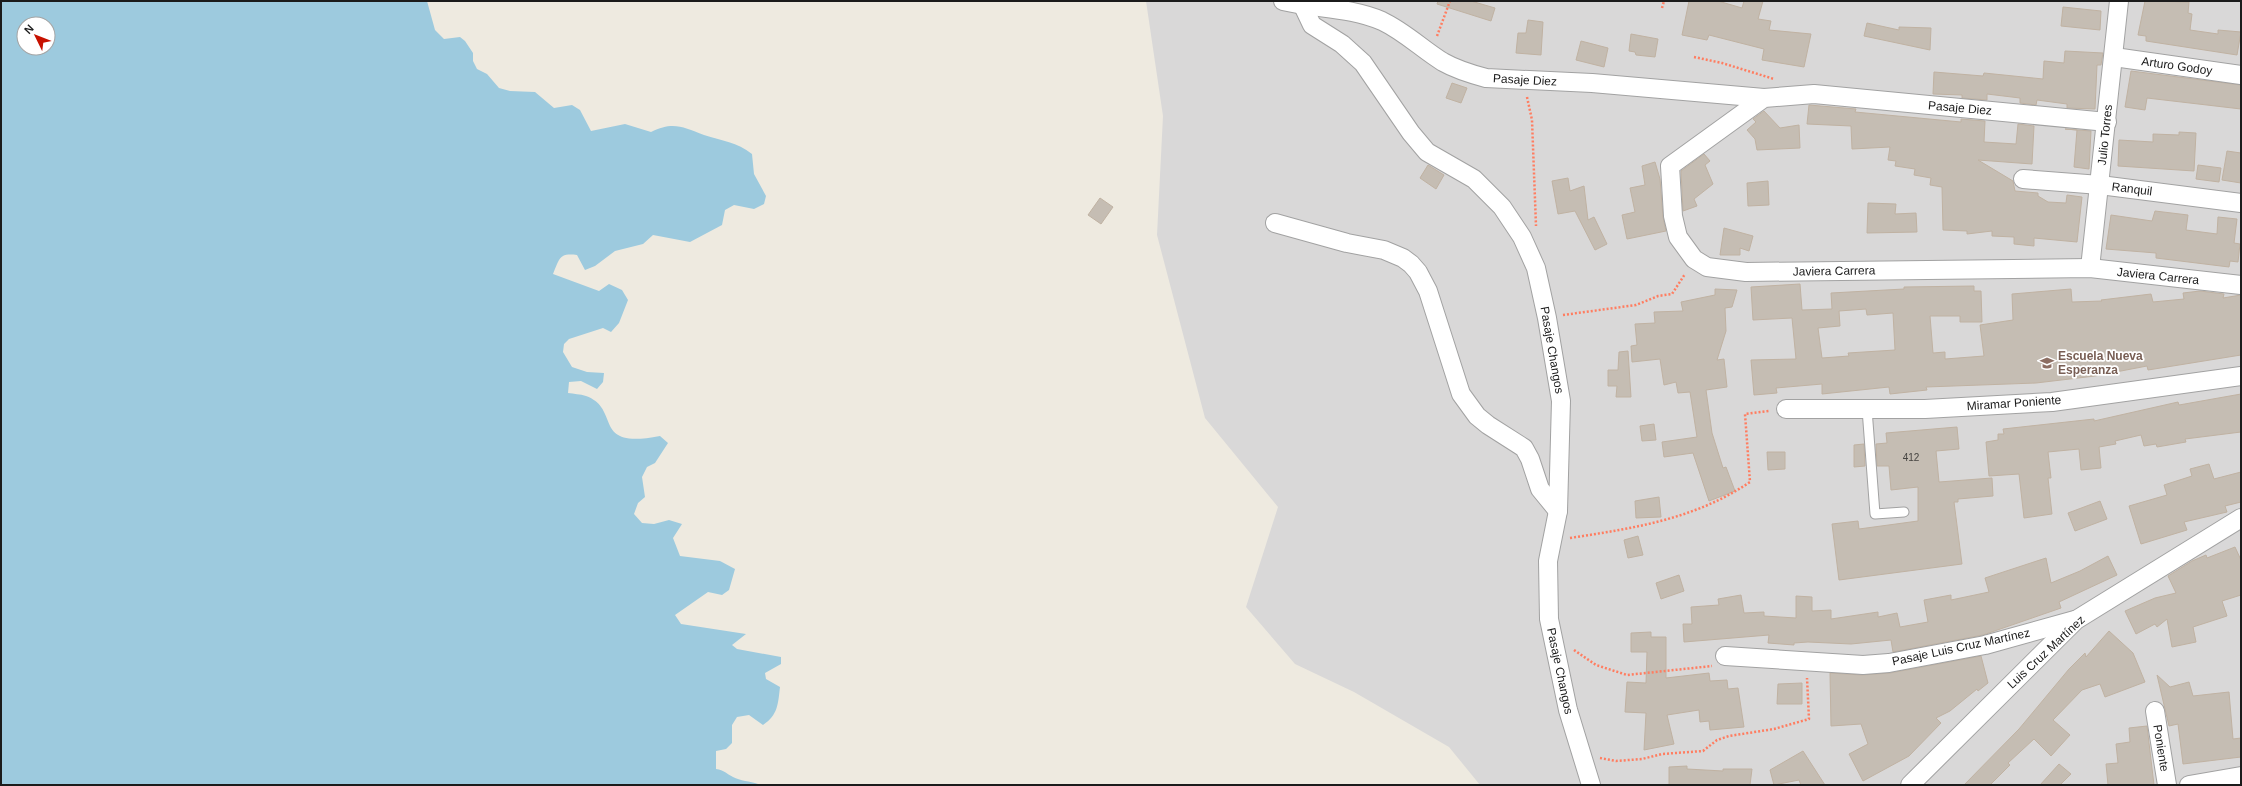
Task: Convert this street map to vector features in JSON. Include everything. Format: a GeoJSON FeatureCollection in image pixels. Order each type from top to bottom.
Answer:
{"type":"FeatureCollection","features":[{"type":"Feature","properties":{"kind":"street","name":"Pasaje Diez"},"geometry":{"type":"LineString","coordinates":[[1283,1],[1303,6],[1346,10],[1381,21],[1415,41],[1430,53],[1456,69],[1471,74],[1502,80],[1592,83],[1764,98],[1814,94],[2107,122]]}},
{"type":"Feature","properties":{"kind":"street","name":"Julio Torres"},"geometry":{"type":"LineString","coordinates":[[2090,268],[2119,1]]}},
{"type":"Feature","properties":{"kind":"street","name":"Pasaje Changos"},"geometry":{"type":"LineString","coordinates":[[1303,6],[1312,25],[1342,44],[1363,63],[1411,133],[1427,152],[1474,179],[1502,207],[1517,228],[1530,252],[1536,268],[1547,318],[1560,401],[1558,511],[1548,561],[1549,619],[1559,672],[1580,754],[1591,785]]}},
{"type":"Feature","properties":{"kind":"street","name":"Arturo Godoy"},"geometry":{"type":"LineString","coordinates":[[2114,57],[2241,75]]}},
{"type":"Feature","properties":{"kind":"street","name":"Javiera Carrera"},"geometry":{"type":"LineString","coordinates":[[1764,98],[1670,166],[1673,216],[1678,237],[1694,259],[1707,267],[1746,272],[2090,268],[2241,285]]}},
{"type":"Feature","properties":{"kind":"street","name":"Ranquil"},"geometry":{"type":"LineString","coordinates":[[2023,179],[2100,185],[2241,203]]}},
{"type":"Feature","properties":{"kind":"street"},"geometry":{"type":"LineString","coordinates":[[1275,223],[1347,243],[1384,250],[1403,258],[1411,264],[1424,281],[1428,291],[1461,394],[1477,416],[1488,425],[1524,448],[1530,459],[1535,478],[1540,489],[1558,511]]}},
{"type":"Feature","properties":{"kind":"street","name":"Miramar Poniente"},"geometry":{"type":"LineString","coordinates":[[1786,409],[1926,408],[2052,402],[2241,376]]}},
{"type":"Feature","properties":{"kind":"street","name":"Luis Cruz Martínez"},"geometry":{"type":"LineString","coordinates":[[1910,785],[2076,620],[2241,518]]}},
{"type":"Feature","properties":{"kind":"street","name":"Pasaje Luis Cruz Martínez"},"geometry":{"type":"LineString","coordinates":[[1726,656],[1862,665],[1888,663],[1985,645],[2076,620]]}},
{"type":"Feature","properties":{"kind":"street","name":"Poniente"},"geometry":{"type":"LineString","coordinates":[[2155,711],[2166,785]]}},
{"type":"Feature","properties":{"kind":"street"},"geometry":{"type":"LineString","coordinates":[[2189,785],[2241,776]]}},
{"type":"Feature","properties":{"kind":"lane"},"geometry":{"type":"LineString","coordinates":[[1867,409],[1876,514],[1904,512]]}},
{"type":"Feature","properties":{"kind":"path"},"geometry":{"type":"LineString","coordinates":[[1430,53],[1450,1]]}},
{"type":"Feature","properties":{"kind":"path"},"geometry":{"type":"LineString","coordinates":[[1662,8],[1664,1]]}},
{"type":"Feature","properties":{"kind":"path"},"geometry":{"type":"LineString","coordinates":[[1694,57],[1722,63],[1779,80]]}},
{"type":"Feature","properties":{"kind":"path"},"geometry":{"type":"LineString","coordinates":[[1523,80],[1532,120],[1536,233]]}},
{"type":"Feature","properties":{"kind":"path"},"geometry":{"type":"LineString","coordinates":[[1547,318],[1636,305],[1658,296],[1672,294],[1694,259]]}},
{"type":"Feature","properties":{"kind":"path"},"geometry":{"type":"LineString","coordinates":[[1565,538],[1647,526],[1696,510],[1737,491],[1750,482],[1745,414],[1786,409]]}},
{"type":"Feature","properties":{"kind":"path"},"geometry":{"type":"LineString","coordinates":[[1569,645],[1596,665],[1627,675],[1712,666],[1726,656]]}},
{"type":"Feature","properties":{"kind":"path"},"geometry":{"type":"LineString","coordinates":[[1580,754],[1616,761],[1642,759],[1677,752],[1703,751],[1717,740],[1729,736],[1774,729],[1809,719],[1806,661]]}},
{"type":"Feature","properties":{"kind":"shaded area"},"geometry":{"type":"Polygon","coordinates":[[[1146,1],[2241,1],[2241,785],[1480,785],[1449,747],[1354,692],[1295,664],[1246,607],[1278,507],[1205,418],[1157,235],[1163,116],[1146,1]]]}},
{"type":"Feature","properties":{"kind":"water"},"geometry":{"type":"Polygon","coordinates":[[[1,1],[427,1],[435,30],[444,39],[460,37],[465,41],[473,53],[473,61],[477,69],[487,74],[499,88],[510,91],[535,92],[554,108],[572,105],[580,110],[591,131],[625,124],[651,132],[666,127],[678,126],[735,144],[752,154],[754,174],[766,196],[764,204],[754,209],[734,205],[725,210],[722,225],[690,242],[653,235],[643,244],[615,251],[595,266],[585,270],[577,255],[563,256],[559,260],[553,274],[599,291],[609,284],[622,290],[628,300],[619,323],[611,332],[603,328],[569,339],[564,344],[563,352],[572,367],[587,372],[604,373],[603,382],[597,389],[581,381],[569,382],[568,393],[586,396],[597,402],[615,433],[624,437],[638,439],[660,436],[668,443],[655,463],[647,467],[642,477],[645,497],[638,503],[634,514],[642,523],[654,524],[669,520],[682,524],[673,538],[680,556],[720,561],[735,569],[729,590],[722,595],[708,592],[675,615],[681,624],[746,634],[732,645],[737,649],[781,657],[781,664],[765,673],[766,679],[780,687],[778,704],[772,717],[763,725],[749,715],[737,717],[732,725],[732,743],[726,749],[716,751],[716,769],[736,778],[758,784],[1,785],[1,1]]]}},
{"type":"Feature","properties":{"kind":"building"},"geometry":{"type":"Polygon","coordinates":[[[1438,1],[1471,1],[1495,8],[1491,21],[1437,4],[1438,1]]]}},
{"type":"Feature","properties":{"kind":"building"},"geometry":{"type":"Polygon","coordinates":[[[1689,1],[1718,1],[1742,8],[1744,1],[1763,1],[1758,19],[1771,21],[1769,30],[1811,34],[1804,67],[1762,60],[1764,49],[1709,35],[1707,40],[1682,35],[1689,1]]]}},
{"type":"Feature","properties":{"kind":"building"},"geometry":{"type":"Polygon","coordinates":[[[2145,1],[2189,2],[2188,13],[2192,14],[2190,30],[2218,34],[2218,30],[2241,32],[2237,55],[2146,41],[2146,36],[2138,35],[2145,1]]]}},
{"type":"Feature","properties":{"kind":"building"},"geometry":{"type":"Polygon","coordinates":[[[2063,7],[2101,11],[2100,30],[2061,26],[2063,7]]]}},
{"type":"Feature","properties":{"kind":"building"},"geometry":{"type":"Polygon","coordinates":[[[1528,20],[1543,22],[1541,55],[1516,53],[1518,33],[1526,33],[1528,20]]]}},
{"type":"Feature","properties":{"kind":"building"},"geometry":{"type":"Polygon","coordinates":[[[1867,23],[1899,30],[1899,27],[1931,28],[1930,50],[1864,36],[1867,23]]]}},
{"type":"Feature","properties":{"kind":"building"},"geometry":{"type":"Polygon","coordinates":[[[1631,34],[1658,39],[1655,57],[1636,55],[1635,52],[1629,51],[1631,34]]]}},
{"type":"Feature","properties":{"kind":"building"},"geometry":{"type":"Polygon","coordinates":[[[1581,41],[1608,48],[1604,67],[1576,60],[1581,41]]]}},
{"type":"Feature","properties":{"kind":"building"},"geometry":{"type":"Polygon","coordinates":[[[2065,51],[2103,53],[2101,65],[2097,65],[2095,109],[2067,108],[2067,104],[2037,100],[2036,105],[2020,103],[2020,98],[1987,94],[1987,100],[1962,98],[1962,95],[1933,94],[1934,72],[1983,76],[1984,73],[2043,79],[2044,61],[2064,63],[2065,51]]]}},
{"type":"Feature","properties":{"kind":"building"},"geometry":{"type":"Polygon","coordinates":[[[2131,71],[2241,85],[2241,109],[2147,98],[2145,110],[2125,107],[2131,71]]]}},
{"type":"Feature","properties":{"kind":"building"},"geometry":{"type":"Polygon","coordinates":[[[1452,83],[1467,88],[1461,103],[1446,98],[1452,83]]]}},
{"type":"Feature","properties":{"kind":"building"},"geometry":{"type":"Polygon","coordinates":[[[1809,105],[1856,109],[1855,112],[1961,122],[1961,119],[1985,121],[1984,142],[2016,144],[2018,124],[2034,126],[2032,164],[1978,160],[2013,181],[2015,191],[2038,193],[2038,196],[2048,202],[2066,203],[2067,195],[2082,197],[2077,242],[2034,238],[2034,246],[2014,244],[2014,237],[1992,236],[1992,231],[1967,234],[1967,231],[1943,230],[1942,187],[1930,185],[1931,178],[1914,175],[1915,169],[1895,166],[1896,161],[1888,160],[1890,147],[1852,149],[1851,126],[1807,124],[1809,105]]]}},
{"type":"Feature","properties":{"kind":"building"},"geometry":{"type":"Polygon","coordinates":[[[1764,111],[1780,128],[1799,125],[1800,148],[1757,150],[1755,139],[1747,130],[1756,122],[1753,119],[1764,111]]]}},
{"type":"Feature","properties":{"kind":"building"},"geometry":{"type":"Polygon","coordinates":[[[2065,129],[2091,131],[2089,169],[2074,167],[2077,130],[2065,129]]]}},
{"type":"Feature","properties":{"kind":"building"},"geometry":{"type":"Polygon","coordinates":[[[2179,132],[2196,133],[2194,171],[2118,166],[2119,140],[2153,142],[2153,134],[2179,135],[2179,132]]]}},
{"type":"Feature","properties":{"kind":"building"},"geometry":{"type":"Polygon","coordinates":[[[2227,151],[2241,153],[2241,183],[2222,180],[2227,151]]]}},
{"type":"Feature","properties":{"kind":"building"},"geometry":{"type":"Polygon","coordinates":[[[1704,154],[1710,161],[1705,165],[1713,184],[1694,199],[1697,206],[1683,211],[1681,171],[1704,154]]]}},
{"type":"Feature","properties":{"kind":"building"},"geometry":{"type":"Polygon","coordinates":[[[1655,162],[1660,179],[1663,217],[1666,231],[1627,239],[1622,215],[1635,212],[1630,188],[1645,185],[1642,166],[1655,162]]]}},
{"type":"Feature","properties":{"kind":"building"},"geometry":{"type":"Polygon","coordinates":[[[1428,165],[1444,175],[1436,189],[1420,178],[1428,165]]]}},
{"type":"Feature","properties":{"kind":"building"},"geometry":{"type":"Polygon","coordinates":[[[2198,165],[2221,168],[2219,182],[2196,179],[2198,165]]]}},
{"type":"Feature","properties":{"kind":"building"},"geometry":{"type":"Polygon","coordinates":[[[1568,178],[1570,191],[1584,186],[1588,220],[1594,217],[1607,244],[1595,250],[1575,211],[1558,214],[1552,181],[1568,178]]]}},
{"type":"Feature","properties":{"kind":"building"},"geometry":{"type":"Polygon","coordinates":[[[1768,181],[1769,205],[1748,206],[1747,183],[1768,181]]]}},
{"type":"Feature","properties":{"kind":"building"},"geometry":{"type":"Polygon","coordinates":[[[1100,198],[1113,207],[1101,224],[1088,215],[1100,198]]]}},
{"type":"Feature","properties":{"kind":"building"},"geometry":{"type":"Polygon","coordinates":[[[1868,203],[1896,204],[1895,214],[1916,213],[1917,232],[1867,233],[1868,203]]]}},
{"type":"Feature","properties":{"kind":"building"},"geometry":{"type":"Polygon","coordinates":[[[2155,211],[2188,215],[2186,230],[2217,234],[2218,217],[2237,219],[2234,243],[2240,244],[2238,262],[2230,261],[2229,267],[2156,258],[2156,253],[2106,249],[2111,215],[2152,221],[2155,211]]]}},
{"type":"Feature","properties":{"kind":"building"},"geometry":{"type":"Polygon","coordinates":[[[1724,228],[1753,236],[1749,251],[1740,248],[1740,255],[1720,255],[1724,228]]]}},
{"type":"Feature","properties":{"kind":"building"},"geometry":{"type":"Polygon","coordinates":[[[1800,284],[1802,310],[1832,309],[1831,293],[1904,289],[1904,287],[1974,286],[1974,291],[1981,291],[1982,322],[1960,322],[1960,316],[1930,316],[1933,353],[1945,352],[1945,359],[1984,356],[1980,325],[2013,320],[2012,294],[2071,289],[2072,302],[2102,301],[2101,300],[2151,294],[2153,302],[2184,299],[2183,293],[2200,291],[2224,294],[2223,298],[2241,295],[2241,355],[2148,370],[2147,366],[2095,376],[2036,383],[1926,387],[1927,390],[1890,394],[1889,387],[1822,394],[1822,384],[1776,388],[1777,393],[1754,395],[1751,360],[1796,359],[1792,318],[1753,320],[1751,287],[1800,284]],[[1866,309],[1839,311],[1840,326],[1818,328],[1822,358],[1849,356],[1848,353],[1895,350],[1893,313],[1867,315],[1866,309]]]}},
{"type":"Feature","properties":{"kind":"building"},"geometry":{"type":"Polygon","coordinates":[[[1715,289],[1737,290],[1732,307],[1725,308],[1726,331],[1717,360],[1724,359],[1727,387],[1706,390],[1712,433],[1723,468],[1726,467],[1735,491],[1709,501],[1693,453],[1664,457],[1662,442],[1697,437],[1690,392],[1678,393],[1676,382],[1664,385],[1660,359],[1632,362],[1631,346],[1637,345],[1635,324],[1655,323],[1654,312],[1683,311],[1681,302],[1715,295],[1715,289]]]}},
{"type":"Feature","properties":{"kind":"building"},"geometry":{"type":"Polygon","coordinates":[[[1628,351],[1631,397],[1616,397],[1617,386],[1608,386],[1608,370],[1618,370],[1619,352],[1628,351]]]}},
{"type":"Feature","properties":{"kind":"building"},"geometry":{"type":"Polygon","coordinates":[[[2241,394],[2241,432],[2185,439],[2186,442],[2157,447],[2156,444],[2144,446],[2141,435],[2115,441],[2116,444],[2099,447],[2101,468],[2081,470],[2079,449],[2048,452],[2051,478],[2048,478],[2052,514],[2024,518],[2019,474],[1989,476],[1986,442],[1998,440],[1998,434],[2004,434],[2003,429],[2094,419],[2094,421],[2178,402],[2179,405],[2241,394]]]}},
{"type":"Feature","properties":{"kind":"building"},"geometry":{"type":"Polygon","coordinates":[[[1654,424],[1656,440],[1642,441],[1640,426],[1654,424]]]}},
{"type":"Feature","properties":{"kind":"building"},"geometry":{"type":"Polygon","coordinates":[[[1957,427],[1959,449],[1936,451],[1939,482],[1992,478],[1993,496],[1958,499],[1958,502],[1954,502],[1962,564],[1839,580],[1832,524],[1858,521],[1859,529],[1918,521],[1918,487],[1891,490],[1889,466],[1877,466],[1876,444],[1887,443],[1886,433],[1957,427]]]}},
{"type":"Feature","properties":{"kind":"building"},"geometry":{"type":"Polygon","coordinates":[[[1864,444],[1865,466],[1854,467],[1854,445],[1864,444]]]}},
{"type":"Feature","properties":{"kind":"building"},"geometry":{"type":"Polygon","coordinates":[[[1767,452],[1785,452],[1785,469],[1768,470],[1767,452]]]}},
{"type":"Feature","properties":{"kind":"building"},"geometry":{"type":"Polygon","coordinates":[[[2209,464],[2214,479],[2241,472],[2241,502],[2225,506],[2227,512],[2184,522],[2187,530],[2141,544],[2129,506],[2167,495],[2164,485],[2192,476],[2190,469],[2209,464]]]}},
{"type":"Feature","properties":{"kind":"building"},"geometry":{"type":"Polygon","coordinates":[[[1659,497],[1661,517],[1636,518],[1635,501],[1659,497]]]}},
{"type":"Feature","properties":{"kind":"building"},"geometry":{"type":"Polygon","coordinates":[[[2100,501],[2107,519],[2075,531],[2068,513],[2100,501]]]}},
{"type":"Feature","properties":{"kind":"building"},"geometry":{"type":"Polygon","coordinates":[[[1638,536],[1643,555],[1628,558],[1624,540],[1638,536]]]}},
{"type":"Feature","properties":{"kind":"building"},"geometry":{"type":"Polygon","coordinates":[[[2235,547],[2241,560],[2241,595],[2222,601],[2227,616],[2193,627],[2196,642],[2172,647],[2167,619],[2157,627],[2155,624],[2136,634],[2125,611],[2155,598],[2176,593],[2168,576],[2192,561],[2206,555],[2207,558],[2235,547]]]}},
{"type":"Feature","properties":{"kind":"building"},"geometry":{"type":"Polygon","coordinates":[[[2108,556],[2117,575],[2059,602],[2061,608],[1983,635],[1893,652],[1891,640],[1851,644],[1808,642],[1794,643],[1794,645],[1768,643],[1769,635],[1684,642],[1683,624],[1692,624],[1691,607],[1719,605],[1718,599],[1741,595],[1744,613],[1764,612],[1764,616],[1796,618],[1796,596],[1812,597],[1812,611],[1831,610],[1831,619],[1878,612],[1878,617],[1897,613],[1900,627],[1928,622],[1924,600],[1951,595],[1951,600],[1989,592],[1985,578],[2046,558],[2051,583],[2080,571],[2108,556]]]}},
{"type":"Feature","properties":{"kind":"building"},"geometry":{"type":"Polygon","coordinates":[[[1679,575],[1684,591],[1661,599],[1656,583],[1679,575]]]}},
{"type":"Feature","properties":{"kind":"building"},"geometry":{"type":"Polygon","coordinates":[[[2109,631],[2133,653],[2145,682],[2105,697],[2100,684],[2082,690],[2053,720],[2070,735],[2051,756],[2034,739],[2008,763],[2010,765],[1990,785],[1964,785],[2019,729],[2069,669],[2085,653],[2086,657],[2109,631]]]}},
{"type":"Feature","properties":{"kind":"building"},"geometry":{"type":"Polygon","coordinates":[[[1651,632],[1651,637],[1666,637],[1666,678],[1709,673],[1710,681],[1727,680],[1728,689],[1738,688],[1744,727],[1710,730],[1709,721],[1700,722],[1699,710],[1667,715],[1674,744],[1644,750],[1646,713],[1625,712],[1627,682],[1646,683],[1647,652],[1631,652],[1631,633],[1651,632]]]}},
{"type":"Feature","properties":{"kind":"building"},"geometry":{"type":"Polygon","coordinates":[[[1981,656],[1988,683],[1978,691],[1977,689],[1950,711],[1936,718],[1941,723],[1909,756],[1863,781],[1849,754],[1868,744],[1861,724],[1831,726],[1830,673],[1862,675],[1890,673],[1981,656]]]}},
{"type":"Feature","properties":{"kind":"building"},"geometry":{"type":"Polygon","coordinates":[[[2157,675],[2170,687],[2189,682],[2193,696],[2229,692],[2233,739],[2241,738],[2241,757],[2183,764],[2178,724],[2169,726],[2157,675]]]}},
{"type":"Feature","properties":{"kind":"building"},"geometry":{"type":"Polygon","coordinates":[[[1802,683],[1802,704],[1777,704],[1778,684],[1802,683]]]}},
{"type":"Feature","properties":{"kind":"building"},"geometry":{"type":"Polygon","coordinates":[[[2147,726],[2154,785],[2108,785],[2106,764],[2118,763],[2116,744],[2130,742],[2129,728],[2147,726]]]}},
{"type":"Feature","properties":{"kind":"building"},"geometry":{"type":"Polygon","coordinates":[[[1803,751],[1825,785],[1801,785],[1799,780],[1774,785],[1770,770],[1803,751]]]}},
{"type":"Feature","properties":{"kind":"building"},"geometry":{"type":"Polygon","coordinates":[[[2059,764],[2071,774],[2060,785],[2040,785],[2059,764]]]}},
{"type":"Feature","properties":{"kind":"building"},"geometry":{"type":"Polygon","coordinates":[[[1687,766],[1687,769],[1723,771],[1723,769],[1752,769],[1750,785],[1669,785],[1669,767],[1687,766]]]}},
{"type":"Feature","properties":{"kind":"place","name":"Escuela Nueva Esperanza"},"geometry":{"type":"Point","coordinates":[2047,363]}}]}
